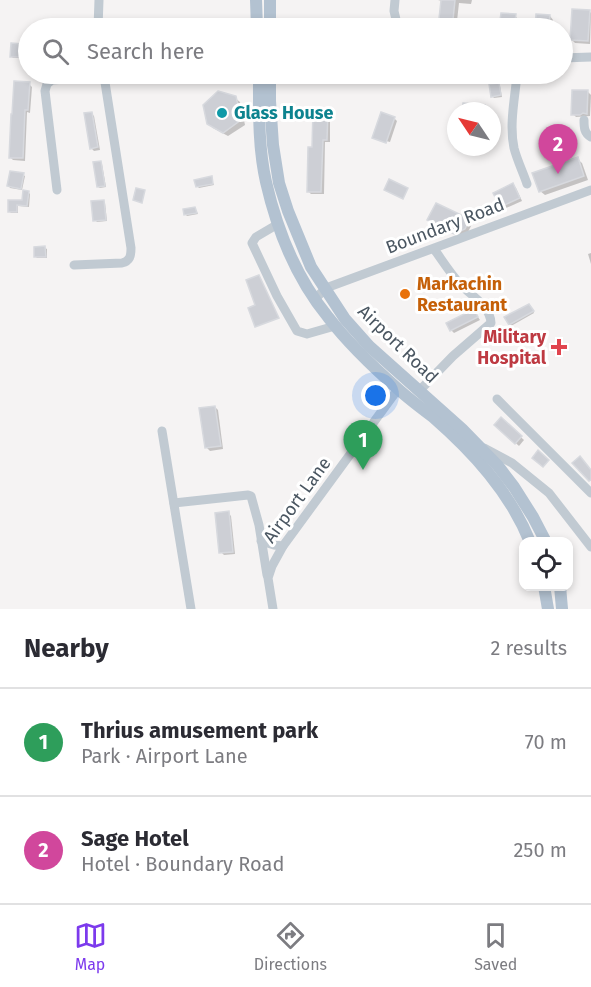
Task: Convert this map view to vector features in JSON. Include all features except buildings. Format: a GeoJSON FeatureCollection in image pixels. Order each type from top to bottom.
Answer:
{"type":"FeatureCollection","features":[{"type":"Feature","properties":{"kind":"main road"},"geometry":{"type":"LineString","coordinates":[[256,0],[257,18]]}},
{"type":"Feature","properties":{"kind":"main road"},"geometry":{"type":"LineString","coordinates":[[270,0],[270,18]]}},
{"type":"Feature","properties":{"kind":"main road","name":"Airport Road"},"geometry":{"type":"LineString","coordinates":[[259,84],[259,120],[266,181],[278,224],[295,266],[315,299],[335,326],[398,389],[498,466],[514,487],[543,537]]}},
{"type":"Feature","properties":{"kind":"main road","name":"Airport Road"},"geometry":{"type":"LineString","coordinates":[[270,84],[273,145],[279,183],[299,241],[311,267],[345,320],[369,346],[462,429],[510,503],[527,537]]}},
{"type":"Feature","properties":{"kind":"main road"},"geometry":{"type":"LineString","coordinates":[[545,591],[548,609]]}},
{"type":"Feature","properties":{"kind":"main road"},"geometry":{"type":"LineString","coordinates":[[560,591],[562,609]]}},
{"type":"Feature","properties":{"kind":"street"},"geometry":{"type":"LineString","coordinates":[[98,18],[99,0]]}},
{"type":"Feature","properties":{"kind":"street"},"geometry":{"type":"LineString","coordinates":[[395,0],[396,18]]}},
{"type":"Feature","properties":{"kind":"street"},"geometry":{"type":"LineString","coordinates":[[573,58],[591,57]]}},
{"type":"Feature","properties":{"kind":"street"},"geometry":{"type":"LineString","coordinates":[[46,84],[57,190]]}},
{"type":"Feature","properties":{"kind":"street"},"geometry":{"type":"LineString","coordinates":[[74,265],[122,263],[128,261],[131,255],[101,84]]}},
{"type":"Feature","properties":{"kind":"street"},"geometry":{"type":"LineString","coordinates":[[516,84],[512,138],[514,150],[527,184]]}},
{"type":"Feature","properties":{"kind":"street"},"geometry":{"type":"LineString","coordinates":[[584,120],[585,130],[591,137]]}},
{"type":"Feature","properties":{"kind":"street","name":"Boundary Road"},"geometry":{"type":"LineString","coordinates":[[315,299],[326,288],[591,190]]}},
{"type":"Feature","properties":{"kind":"street"},"geometry":{"type":"LineString","coordinates":[[278,224],[256,237],[252,243],[297,332],[307,334],[335,326]]}},
{"type":"Feature","properties":{"kind":"street"},"geometry":{"type":"LineString","coordinates":[[420,390],[453,356],[491,323],[490,315],[482,304],[460,284],[434,249]]}},
{"type":"Feature","properties":{"kind":"street","name":"Airport Lane"},"geometry":{"type":"LineString","coordinates":[[268,578],[283,546],[398,389]]}},
{"type":"Feature","properties":{"kind":"street"},"geometry":{"type":"LineString","coordinates":[[497,399],[591,493]]}},
{"type":"Feature","properties":{"kind":"street"},"geometry":{"type":"LineString","coordinates":[[162,431],[191,609]]}},
{"type":"Feature","properties":{"kind":"street"},"geometry":{"type":"LineString","coordinates":[[473,448],[512,464],[549,494],[591,547]]}},
{"type":"Feature","properties":{"kind":"street"},"geometry":{"type":"LineString","coordinates":[[174,503],[249,495],[252,498],[273,609]]}},
{"type":"Feature","properties":{"kind":"street"},"geometry":{"type":"LineString","coordinates":[[261,540],[283,546]]}},
{"type":"Feature","properties":{"kind":"place","name":"Glass House"},"geometry":{"type":"Point","coordinates":[222,113]}},
{"type":"Feature","properties":{"kind":"place","name":"Sage Hotel"},"geometry":{"type":"Point","coordinates":[558,174]}},
{"type":"Feature","properties":{"kind":"place","name":"Markachin Restaurant"},"geometry":{"type":"Point","coordinates":[405,294]}},
{"type":"Feature","properties":{"kind":"place","name":"Military Hospital"},"geometry":{"type":"Point","coordinates":[559,347]}},
{"type":"Feature","properties":{"kind":"place","name":"Thrius amusement park"},"geometry":{"type":"Point","coordinates":[363,470]}}]}
